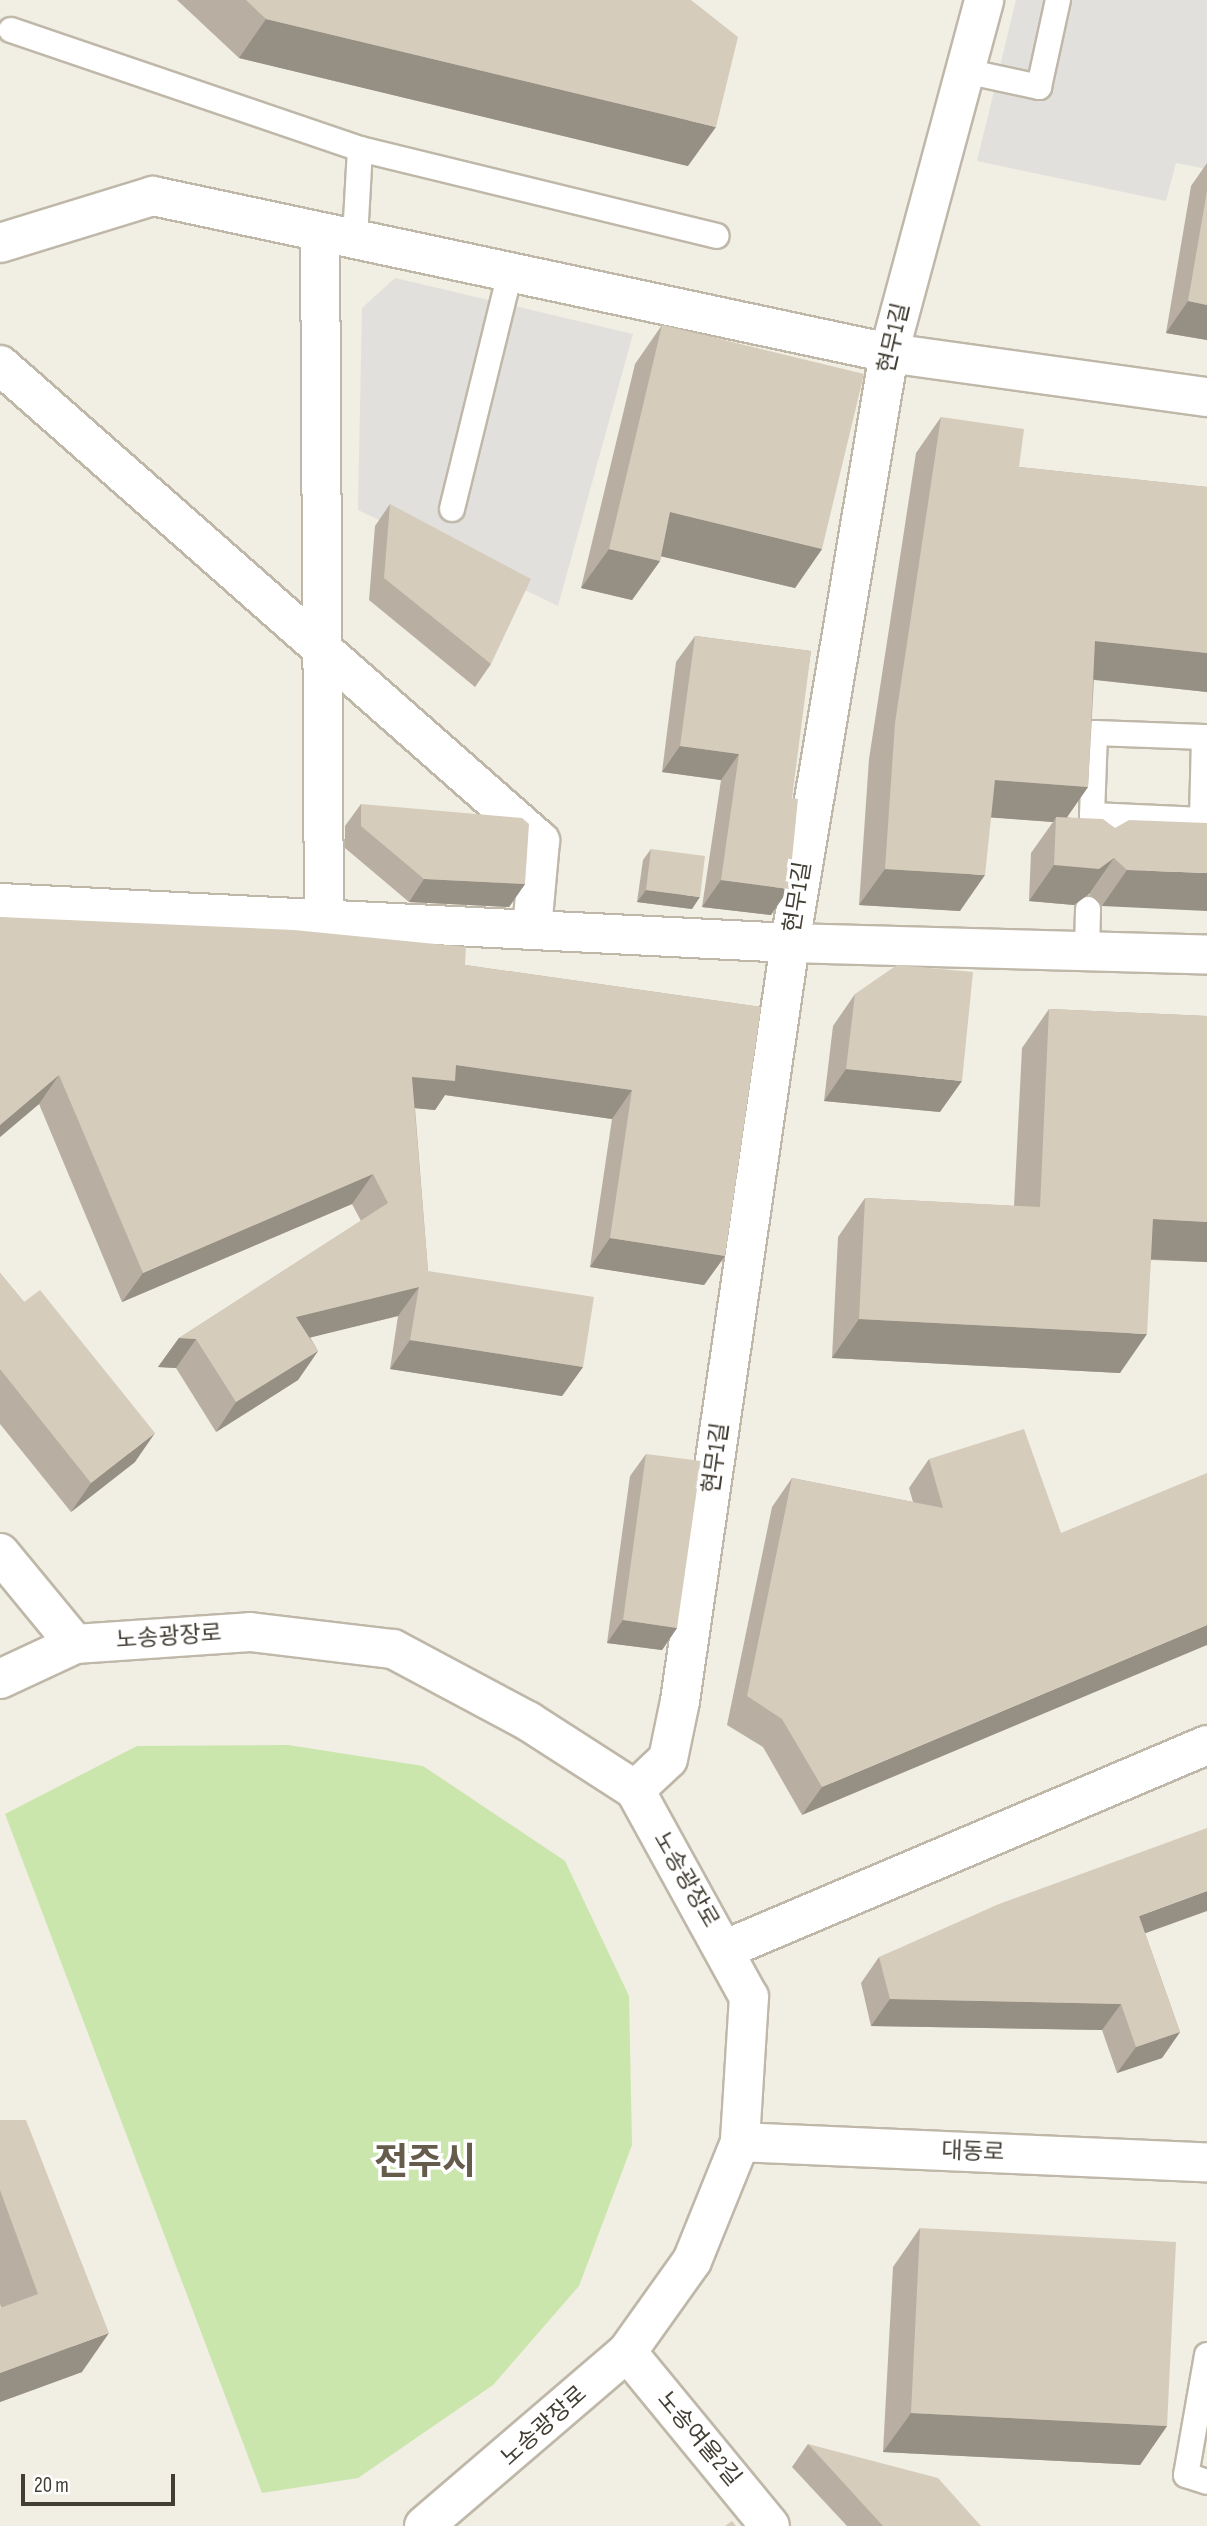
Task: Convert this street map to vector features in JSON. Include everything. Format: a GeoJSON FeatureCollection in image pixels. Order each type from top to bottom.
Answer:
{"type":"FeatureCollection","features":[{"type":"Feature","properties":{"kind":"street","name":"현무1길"},"geometry":{"type":"LineString","coordinates":[[635,1790],[668,1759],[680,1701],[790,943],[888,353],[984,0]]}},
{"type":"Feature","properties":{"kind":"street"},"geometry":{"type":"LineString","coordinates":[[0,243],[153,196],[888,353],[1207,397]]}},
{"type":"Feature","properties":{"kind":"street"},"geometry":{"type":"LineString","coordinates":[[324,919],[322,648],[338,235]]}},
{"type":"Feature","properties":{"kind":"street"},"geometry":{"type":"LineString","coordinates":[[0,365],[540,841],[532,929]]}},
{"type":"Feature","properties":{"kind":"street"},"geometry":{"type":"LineString","coordinates":[[0,903],[790,943],[1207,955]]}},
{"type":"Feature","properties":{"kind":"street"},"geometry":{"type":"LineString","coordinates":[[0,1553],[75,1644]]}},
{"type":"Feature","properties":{"kind":"street","name":"노송광장로"},"geometry":{"type":"LineString","coordinates":[[0,1679],[75,1644],[250,1632],[393,1649],[528,1721],[635,1790],[726,1949],[750,1997],[740,2142],[692,2261],[627,2352],[424,2526]]}},
{"type":"Feature","properties":{"kind":"street"},"geometry":{"type":"LineString","coordinates":[[726,1949],[1207,1745]]}},
{"type":"Feature","properties":{"kind":"street","name":"대동로"},"geometry":{"type":"LineString","coordinates":[[740,2142],[1207,2162]]}},
{"type":"Feature","properties":{"kind":"street","name":"노송여울2길"},"geometry":{"type":"LineString","coordinates":[[627,2352],[770,2526]]}},
{"type":"Feature","properties":{"kind":"lane"},"geometry":{"type":"LineString","coordinates":[[965,71],[1039,87],[1058,0]]}},
{"type":"Feature","properties":{"kind":"lane"},"geometry":{"type":"LineString","coordinates":[[11,30],[360,149],[717,236]]}},
{"type":"Feature","properties":{"kind":"lane"},"geometry":{"type":"LineString","coordinates":[[338,235],[360,149]]}},
{"type":"Feature","properties":{"kind":"lane"},"geometry":{"type":"LineString","coordinates":[[452,509],[510,272]]}},
{"type":"Feature","properties":{"kind":"lane"},"geometry":{"type":"LineString","coordinates":[[1091,849],[1092,815],[1095,733],[1204,737],[1202,820],[1092,815]]}},
{"type":"Feature","properties":{"kind":"lane"},"geometry":{"type":"LineString","coordinates":[[1087,951],[1088,909]]}},
{"type":"Feature","properties":{"kind":"lane"},"geometry":{"type":"LineString","coordinates":[[1207,2355],[1186,2475],[1207,2482]]}},
{"type":"Feature","properties":{"kind":"green space"},"geometry":{"type":"Polygon","coordinates":[[[288,1745],[423,1766],[565,1861],[629,1996],[632,2145],[579,2286],[493,2385],[358,2478],[262,2493],[5,1814],[137,1746],[288,1745]]]}},
{"type":"Feature","properties":{"kind":"shaded area"},"geometry":{"type":"Polygon","coordinates":[[[1016,0],[1207,0],[1207,169],[1176,163],[1166,201],[977,161],[1016,0]]]}},
{"type":"Feature","properties":{"kind":"shaded area"},"geometry":{"type":"Polygon","coordinates":[[[395,278],[633,334],[558,606],[358,510],[362,308],[395,278]]]}},
{"type":"Feature","properties":{"kind":"building"},"geometry":{"type":"Polygon","coordinates":[[[246,0],[691,0],[738,37],[716,127],[266,19],[246,0]]]}},
{"type":"Feature","properties":{"kind":"building"},"geometry":{"type":"Polygon","coordinates":[[[1207,191],[1207,305],[1188,301],[1207,191]]]}},
{"type":"Feature","properties":{"kind":"building"},"geometry":{"type":"Polygon","coordinates":[[[662,325],[864,374],[822,549],[670,512],[660,561],[609,549],[662,325]]]}},
{"type":"Feature","properties":{"kind":"building"},"geometry":{"type":"Polygon","coordinates":[[[941,417],[1024,429],[1019,467],[1207,487],[1207,653],[1095,641],[1088,787],[995,780],[985,875],[885,869],[895,723],[941,417]]]}},
{"type":"Feature","properties":{"kind":"building"},"geometry":{"type":"Polygon","coordinates":[[[390,504],[531,579],[491,664],[384,578],[390,504]]]}},
{"type":"Feature","properties":{"kind":"building"},"geometry":{"type":"Polygon","coordinates":[[[695,636],[811,651],[792,798],[798,799],[789,889],[721,880],[739,754],[680,746],[695,636]]]}},
{"type":"Feature","properties":{"kind":"building"},"geometry":{"type":"Polygon","coordinates":[[[361,804],[522,818],[529,824],[525,884],[424,879],[361,826],[361,804]]]}},
{"type":"Feature","properties":{"kind":"building"},"geometry":{"type":"Polygon","coordinates":[[[1056,817],[1103,819],[1115,828],[1129,820],[1207,823],[1207,873],[1127,870],[1114,858],[1099,869],[1054,865],[1056,817]]]}},
{"type":"Feature","properties":{"kind":"building"},"geometry":{"type":"Polygon","coordinates":[[[651,849],[705,856],[700,897],[646,890],[651,849]]]}},
{"type":"Feature","properties":{"kind":"building"},"geometry":{"type":"Polygon","coordinates":[[[0,917],[294,930],[466,947],[465,965],[761,1007],[725,1256],[610,1238],[632,1090],[456,1065],[455,1081],[412,1077],[428,1271],[594,1297],[583,1367],[410,1340],[419,1287],[296,1317],[318,1351],[236,1402],[196,1339],[179,1338],[388,1203],[373,1174],[143,1273],[59,1075],[0,1125],[0,917]]]}},
{"type":"Feature","properties":{"kind":"building"},"geometry":{"type":"Polygon","coordinates":[[[897,965],[973,972],[962,1081],[846,1069],[855,994],[897,965]]]}},
{"type":"Feature","properties":{"kind":"building"},"geometry":{"type":"Polygon","coordinates":[[[1049,1009],[1207,1016],[1207,1222],[1153,1219],[1147,1334],[859,1319],[865,1198],[1040,1207],[1049,1009]]]}},
{"type":"Feature","properties":{"kind":"building"},"geometry":{"type":"Polygon","coordinates":[[[0,1273],[24,1302],[40,1290],[155,1433],[91,1483],[0,1369],[0,1273]]]}},
{"type":"Feature","properties":{"kind":"building"},"geometry":{"type":"Polygon","coordinates":[[[1024,1429],[1061,1533],[1207,1473],[1207,1625],[822,1787],[782,1719],[747,1696],[792,1478],[943,1508],[929,1459],[1024,1429]]]}},
{"type":"Feature","properties":{"kind":"building"},"geometry":{"type":"Polygon","coordinates":[[[646,1454],[701,1461],[677,1628],[623,1620],[646,1454]]]}},
{"type":"Feature","properties":{"kind":"building"},"geometry":{"type":"Polygon","coordinates":[[[1207,1828],[1207,1891],[1139,1916],[1180,2032],[1136,2047],[1121,2004],[890,1999],[879,1957],[999,1904],[1207,1828]]]}},
{"type":"Feature","properties":{"kind":"building"},"geometry":{"type":"Polygon","coordinates":[[[0,2120],[26,2120],[109,2333],[0,2373],[0,2308],[38,2294],[0,2190],[0,2120]]]}},
{"type":"Feature","properties":{"kind":"building"},"geometry":{"type":"Polygon","coordinates":[[[920,2228],[1176,2242],[1167,2426],[911,2413],[920,2228]]]}},
{"type":"Feature","properties":{"kind":"building"},"geometry":{"type":"Polygon","coordinates":[[[808,2444],[938,2478],[981,2526],[883,2526],[808,2444]]]}},
{"type":"Feature","properties":{"kind":"district","name":"전주시"},"geometry":{"type":"Point","coordinates":[425,2163]}}]}
